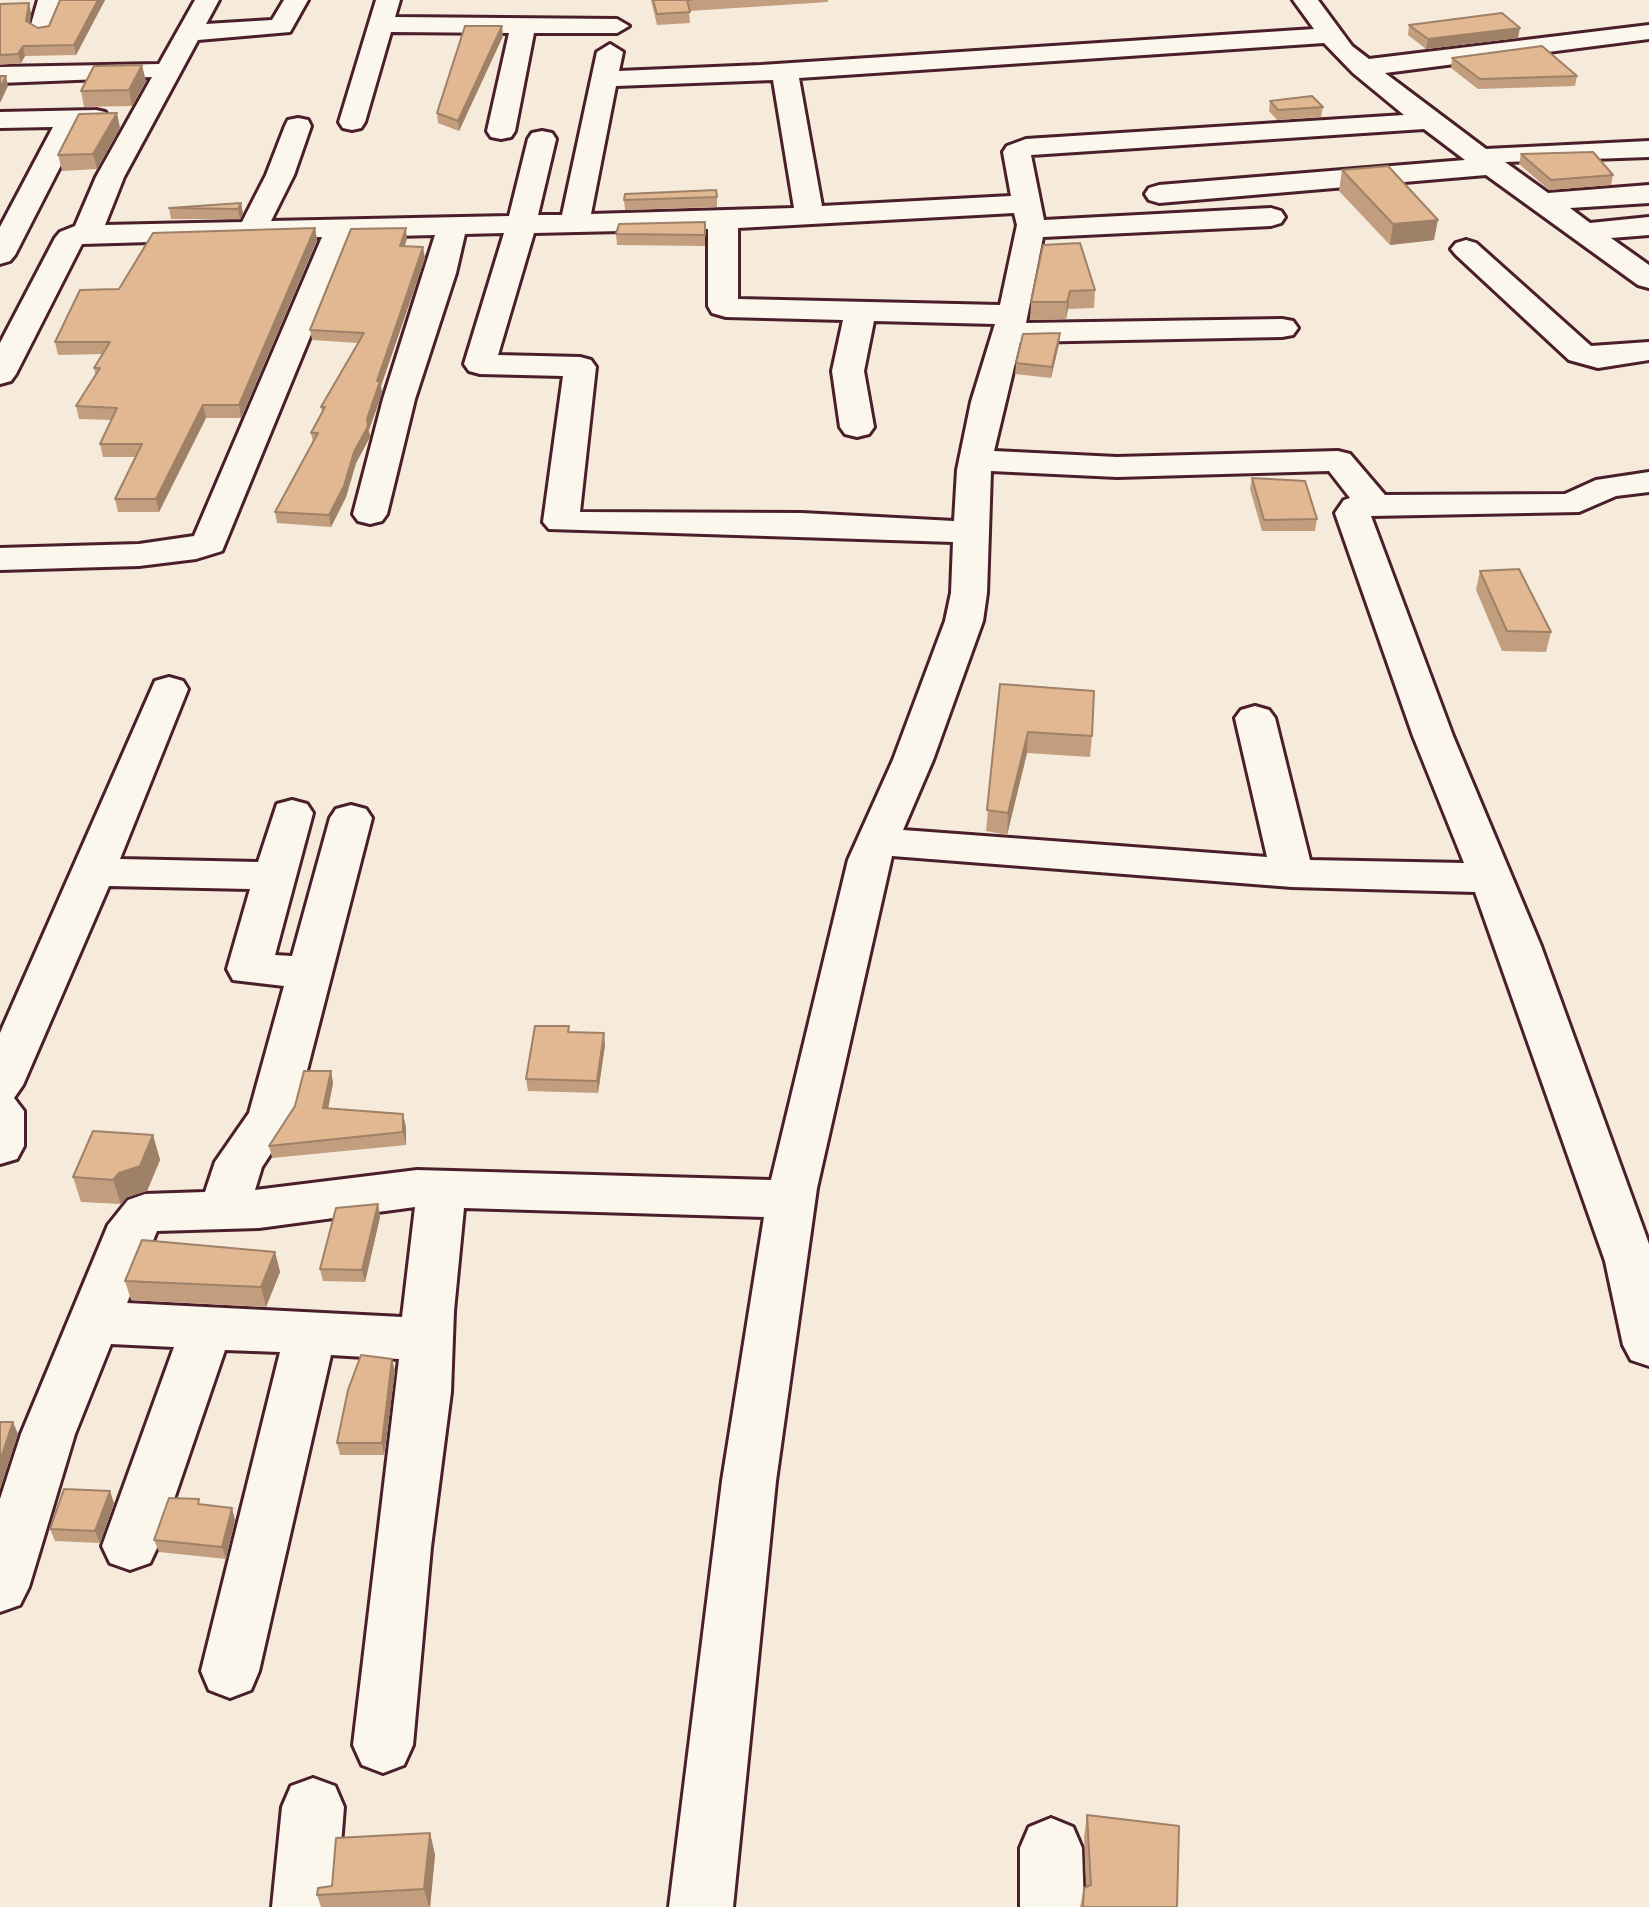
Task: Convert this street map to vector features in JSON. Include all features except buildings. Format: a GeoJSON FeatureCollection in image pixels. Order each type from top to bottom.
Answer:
{"type":"FeatureCollection","features":[{"type":"Feature","properties":{"kind":"street"},"geometry":{"type":"LineString","coordinates":[[42,28],[50,0]]}},
{"type":"Feature","properties":{"kind":"street"},"geometry":{"type":"LineString","coordinates":[[87,233],[110,177],[207,0]]}},
{"type":"Feature","properties":{"kind":"street"},"geometry":{"type":"LineString","coordinates":[[0,75],[179,51],[281,27],[296,0]]}},
{"type":"Feature","properties":{"kind":"street"},"geometry":{"type":"LineString","coordinates":[[465,25],[473,0]]}},
{"type":"Feature","properties":{"kind":"street"},"geometry":{"type":"LineString","coordinates":[[1305,0],[1329,35],[1362,68],[1484,162],[1649,279]]}},
{"type":"Feature","properties":{"kind":"street"},"geometry":{"type":"LineString","coordinates":[[352,122],[384,12],[465,25],[524,25],[620,13],[575,221]]}},
{"type":"Feature","properties":{"kind":"street"},"geometry":{"type":"LineString","coordinates":[[501,131],[509,81],[524,25]]}},
{"type":"Feature","properties":{"kind":"street"},"geometry":{"type":"LineString","coordinates":[[1362,68],[1649,32]]}},
{"type":"Feature","properties":{"kind":"street"},"geometry":{"type":"LineString","coordinates":[[605,79],[785,72],[1329,35]]}},
{"type":"Feature","properties":{"kind":"street"},"geometry":{"type":"LineString","coordinates":[[82,51],[179,51]]}},
{"type":"Feature","properties":{"kind":"street"},"geometry":{"type":"LineString","coordinates":[[785,72],[809,214]]}},
{"type":"Feature","properties":{"kind":"street"},"geometry":{"type":"LineString","coordinates":[[0,120],[143,117]]}},
{"type":"Feature","properties":{"kind":"street"},"geometry":{"type":"LineString","coordinates":[[4,240],[71,119]]}},
{"type":"Feature","properties":{"kind":"street"},"geometry":{"type":"LineString","coordinates":[[701,1907],[749,1481],[791,1199],[869,860],[913,760],[964,621],[976,460],[987,402],[1010,324],[1029,216],[1017,152],[1026,147],[1429,121]]}},
{"type":"Feature","properties":{"kind":"street"},"geometry":{"type":"LineString","coordinates":[[253,228],[280,175],[298,126]]}},
{"type":"Feature","properties":{"kind":"street"},"geometry":{"type":"LineString","coordinates":[[542,139],[522,223],[480,364],[580,367],[563,523],[802,524],[972,532]]}},
{"type":"Feature","properties":{"kind":"street"},"geometry":{"type":"LineString","coordinates":[[1159,194],[1484,162],[1521,153],[1649,149]]}},
{"type":"Feature","properties":{"kind":"street"},"geometry":{"type":"LineString","coordinates":[[1539,202],[1649,194]]}},
{"type":"Feature","properties":{"kind":"street"},"geometry":{"type":"LineString","coordinates":[[0,374],[70,238],[87,233],[723,220],[809,214],[1271,217]]}},
{"type":"Feature","properties":{"kind":"street"},"geometry":{"type":"LineString","coordinates":[[723,220],[724,307],[861,310],[1010,324],[1282,328]]}},
{"type":"Feature","properties":{"kind":"street"},"geometry":{"type":"LineString","coordinates":[[370,514],[399,399],[441,273],[452,226]]}},
{"type":"Feature","properties":{"kind":"street"},"geometry":{"type":"LineString","coordinates":[[1582,232],[1649,226]]}},
{"type":"Feature","properties":{"kind":"street"},"geometry":{"type":"LineString","coordinates":[[0,559],[139,555],[196,548],[209,543],[340,229]]}},
{"type":"Feature","properties":{"kind":"street"},"geometry":{"type":"LineString","coordinates":[[1466,249],[1580,353],[1598,358],[1649,351]]}},
{"type":"Feature","properties":{"kind":"street"},"geometry":{"type":"LineString","coordinates":[[857,427],[848,371],[861,310]]}},
{"type":"Feature","properties":{"kind":"street"},"geometry":{"type":"LineString","coordinates":[[976,460],[1117,467],[1338,461],[1375,506]]}},
{"type":"Feature","properties":{"kind":"street"},"geometry":{"type":"LineString","coordinates":[[1649,482],[1608,487],[1579,502],[1565,504],[1375,506],[1356,507],[1352,513],[1433,736],[1491,878],[1621,1236],[1649,1345]]}},
{"type":"Feature","properties":{"kind":"street"},"geometry":{"type":"LineString","coordinates":[[0,1085],[94,872],[169,689]]}},
{"type":"Feature","properties":{"kind":"street"},"geometry":{"type":"LineString","coordinates":[[1255,718],[1292,873]]}},
{"type":"Feature","properties":{"kind":"street"},"geometry":{"type":"LineString","coordinates":[[292,813],[249,969],[312,973]]}},
{"type":"Feature","properties":{"kind":"street"},"geometry":{"type":"LineString","coordinates":[[224,1210],[239,1162],[271,1117],[351,818]]}},
{"type":"Feature","properties":{"kind":"street"},"geometry":{"type":"LineString","coordinates":[[877,841],[1292,873],[1491,878]]}},
{"type":"Feature","properties":{"kind":"street"},"geometry":{"type":"LineString","coordinates":[[94,872],[274,876]]}},
{"type":"Feature","properties":{"kind":"street"},"geometry":{"type":"LineString","coordinates":[[0,1111],[0,1146]]}},
{"type":"Feature","properties":{"kind":"street"},"geometry":{"type":"LineString","coordinates":[[4,1559],[92,1322],[138,1218],[152,1211],[259,1209],[397,1189],[442,1188],[791,1199]]}},
{"type":"Feature","properties":{"kind":"street"},"geometry":{"type":"LineString","coordinates":[[383,1745],[403,1547],[424,1392],[426,1339],[442,1188]]}},
{"type":"Feature","properties":{"kind":"street"},"geometry":{"type":"LineString","coordinates":[[92,1322],[426,1339]]}},
{"type":"Feature","properties":{"kind":"street"},"geometry":{"type":"LineString","coordinates":[[130,1546],[206,1329]]}},
{"type":"Feature","properties":{"kind":"street"},"geometry":{"type":"LineString","coordinates":[[230,1671],[310,1334]]}},
{"type":"Feature","properties":{"kind":"street"},"geometry":{"type":"LineString","coordinates":[[304,1907],[313,1807]]}}]}
